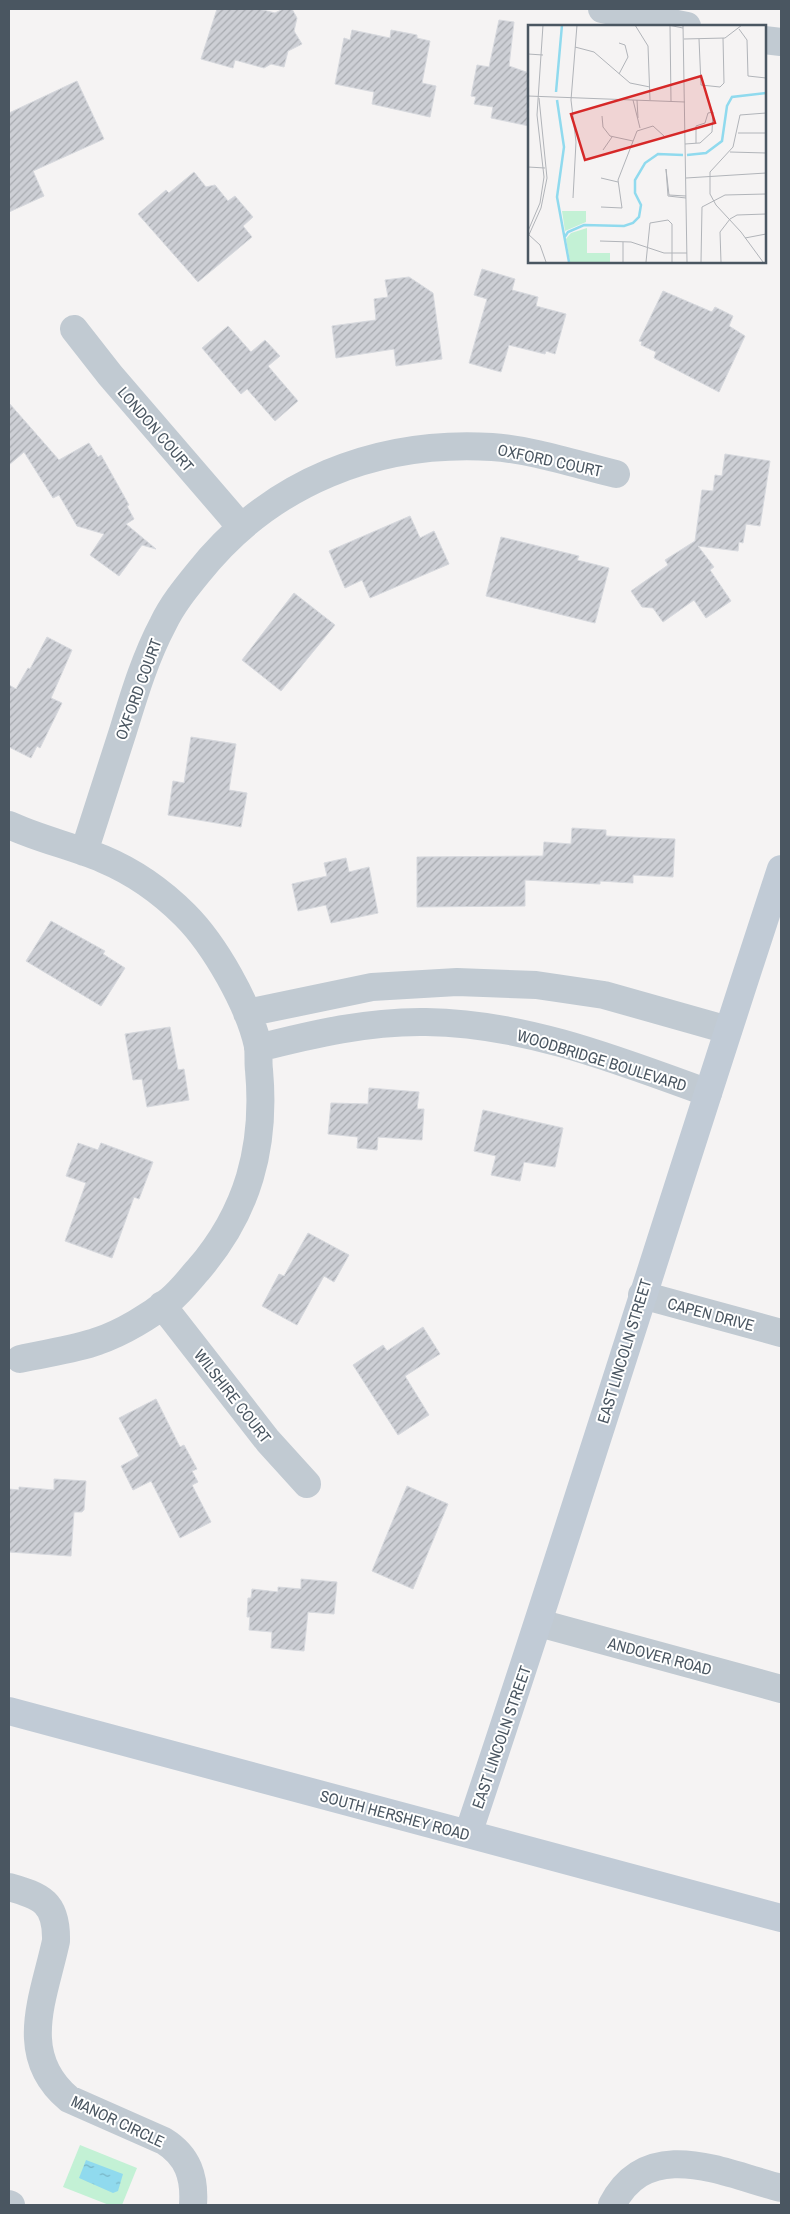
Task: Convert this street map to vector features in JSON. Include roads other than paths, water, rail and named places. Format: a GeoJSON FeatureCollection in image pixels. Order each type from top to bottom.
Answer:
{"type":"FeatureCollection","features":[{"type":"Feature","properties":{"kind":"main road","name":"EAST LINCOLN STREET"},"geometry":{"type":"LineString","coordinates":[[468,1834],[539,1623],[642,1296],[781,869]]}},
{"type":"Feature","properties":{"kind":"main road","name":"SOUTH HERSHEY ROAD"},"geometry":{"type":"LineString","coordinates":[[9,1711],[781,1918]]}},
{"type":"Feature","properties":{"kind":"street"},"geometry":{"type":"LineString","coordinates":[[602,9],[682,25]]}},
{"type":"Feature","properties":{"kind":"street"},"geometry":{"type":"LineString","coordinates":[[765,40],[781,42]]}},
{"type":"Feature","properties":{"kind":"street","name":"LONDON COURT"},"geometry":{"type":"LineString","coordinates":[[74,329],[110,375],[241,527]]}},
{"type":"Feature","properties":{"kind":"street","name":"OXFORD COURT"},"geometry":{"type":"LineString","coordinates":[[84,852],[143,667],[163,622],[179,596],[216,551],[241,527],[269,505],[308,482],[355,463],[414,449],[441,446],[493,447],[516,450],[616,474]]}},
{"type":"Feature","properties":{"kind":"street"},"geometry":{"type":"LineString","coordinates":[[9,825],[84,852],[128,871],[153,886],[186,916],[218,958],[247,1013],[258,1048],[262,1108],[253,1167],[244,1194],[226,1232],[210,1256],[184,1286],[162,1305],[136,1322],[98,1341],[20,1359]]}},
{"type":"Feature","properties":{"kind":"street"},"geometry":{"type":"LineString","coordinates":[[247,1013],[372,987],[457,982],[536,985],[604,995],[728,1030]]}},
{"type":"Feature","properties":{"kind":"street","name":"WOODBRIDGE BOULEVARD"},"geometry":{"type":"LineString","coordinates":[[258,1048],[312,1034],[357,1027],[426,1022],[462,1024],[524,1034],[569,1046],[708,1093]]}},
{"type":"Feature","properties":{"kind":"street","name":"CAPEN DRIVE"},"geometry":{"type":"LineString","coordinates":[[642,1296],[781,1333]]}},
{"type":"Feature","properties":{"kind":"street","name":"WILSHIRE COURT"},"geometry":{"type":"LineString","coordinates":[[162,1305],[268,1441],[307,1484]]}},
{"type":"Feature","properties":{"kind":"street","name":"ANDOVER ROAD"},"geometry":{"type":"LineString","coordinates":[[539,1623],[781,1689]]}},
{"type":"Feature","properties":{"kind":"street","name":"MANOR CIRCLE"},"geometry":{"type":"LineString","coordinates":[[9,1887],[27,1891],[41,1899],[52,1912],[57,1927],[56,1941],[37,2030],[39,2056],[43,2069],[59,2090],[69,2098],[164,2141],[175,2148],[185,2160],[192,2175],[193,2205]]}},
{"type":"Feature","properties":{"kind":"street"},"geometry":{"type":"LineString","coordinates":[[612,2205],[629,2181],[641,2172],[659,2164],[677,2162],[781,2188]]}},
{"type":"Feature","properties":{"kind":"water"},"geometry":{"type":"Polygon","coordinates":[[[86,2160],[123,2174],[118,2191],[113,2193],[79,2178],[86,2160]]]}}]}
